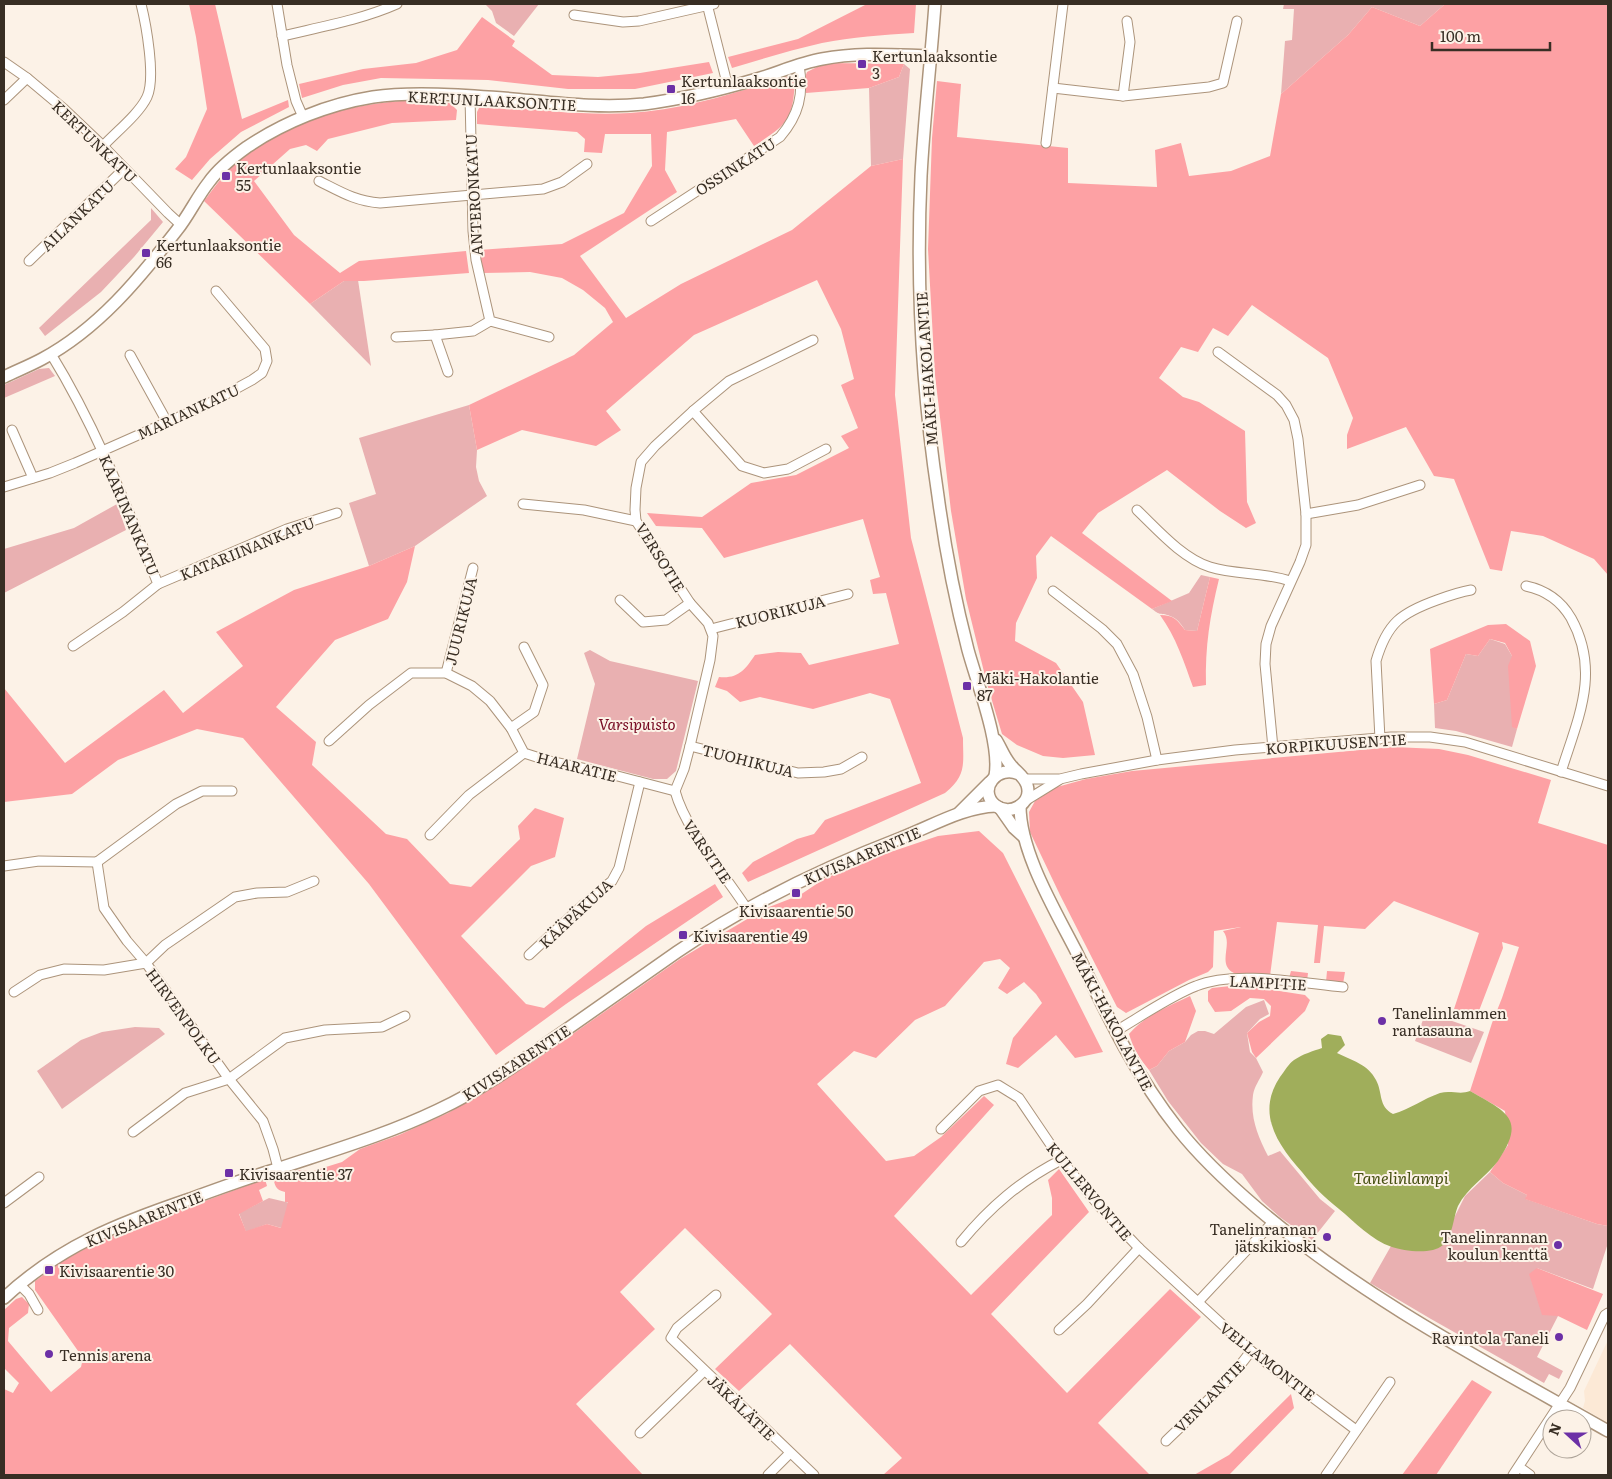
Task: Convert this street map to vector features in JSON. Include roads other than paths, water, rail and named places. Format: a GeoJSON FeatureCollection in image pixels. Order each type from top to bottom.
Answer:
{"type":"FeatureCollection","features":[{"type":"Feature","properties":{"kind":"street"},"geometry":{"type":"LineString","coordinates":[[103,146],[138,110],[147,98],[151,87],[151,72],[141,4]]}},
{"type":"Feature","properties":{"kind":"street"},"geometry":{"type":"LineString","coordinates":[[277,4],[296,101],[303,117]]}},
{"type":"Feature","properties":{"kind":"street"},"geometry":{"type":"LineString","coordinates":[[282,36],[384,10],[397,4]]}},
{"type":"Feature","properties":{"kind":"street"},"geometry":{"type":"LineString","coordinates":[[574,15],[623,22],[639,21],[710,4],[728,87]]}},
{"type":"Feature","properties":{"kind":"street","name":"MÄKI-HAKOLANTIE"},"geometry":{"type":"LineString","coordinates":[[935,4],[921,175],[919,233],[920,311],[928,424],[950,570],[997,762],[993,778]]}},
{"type":"Feature","properties":{"kind":"street"},"geometry":{"type":"LineString","coordinates":[[1046,143],[1063,4]]}},
{"type":"Feature","properties":{"kind":"street"},"geometry":{"type":"LineString","coordinates":[[1123,96],[1130,42],[1126,21]]}},
{"type":"Feature","properties":{"kind":"street"},"geometry":{"type":"LineString","coordinates":[[1053,88],[1123,96],[1209,88],[1223,83],[1237,21]]}},
{"type":"Feature","properties":{"kind":"street","name":"KERTUNLAAKSONTIE"},"geometry":{"type":"LineString","coordinates":[[4,377],[51,354],[85,330],[135,283],[181,225],[209,182],[227,162],[249,146],[303,117],[347,103],[374,97],[402,95],[470,96],[587,106],[622,106],[680,98],[728,87],[818,60],[849,55],[882,53],[931,56]]}},
{"type":"Feature","properties":{"kind":"street","name":"KERTUNKATU"},"geometry":{"type":"LineString","coordinates":[[4,62],[27,78],[103,146],[181,225]]}},
{"type":"Feature","properties":{"kind":"street","name":"OSSINKATU"},"geometry":{"type":"LineString","coordinates":[[651,221],[780,137],[791,124],[797,110],[801,91],[799,65]]}},
{"type":"Feature","properties":{"kind":"street"},"geometry":{"type":"LineString","coordinates":[[4,100],[27,78]]}},
{"type":"Feature","properties":{"kind":"street","name":"ANTERONKATU"},"geometry":{"type":"LineString","coordinates":[[470,96],[472,196],[476,260],[490,321]]}},
{"type":"Feature","properties":{"kind":"street"},"geometry":{"type":"LineString","coordinates":[[319,181],[351,198],[364,202],[380,203],[543,189],[562,182],[587,164]]}},
{"type":"Feature","properties":{"kind":"street","name":"AILANKATU"},"geometry":{"type":"LineString","coordinates":[[29,261],[124,169]]}},
{"type":"Feature","properties":{"kind":"street","name":"MARIANKATU"},"geometry":{"type":"LineString","coordinates":[[4,487],[50,473],[206,405],[262,373],[267,361],[265,349],[216,291]]}},
{"type":"Feature","properties":{"kind":"street"},"geometry":{"type":"LineString","coordinates":[[396,337],[473,331],[490,321],[549,337]]}},
{"type":"Feature","properties":{"kind":"street"},"geometry":{"type":"LineString","coordinates":[[435,335],[448,372]]}},
{"type":"Feature","properties":{"kind":"street","name":"VERSOTIE"},"geometry":{"type":"LineString","coordinates":[[711,629],[690,603],[636,521],[636,488],[641,462],[693,411],[729,381],[813,340]]}},
{"type":"Feature","properties":{"kind":"street"},"geometry":{"type":"LineString","coordinates":[[1218,352],[1277,395],[1286,405],[1294,420],[1306,514],[1306,545],[1271,626],[1266,644],[1265,664],[1273,748]]}},
{"type":"Feature","properties":{"kind":"street","name":"KAARINANKATU"},"geometry":{"type":"LineString","coordinates":[[51,354],[103,450],[158,584],[123,612],[73,646]]}},
{"type":"Feature","properties":{"kind":"street"},"geometry":{"type":"LineString","coordinates":[[130,355],[167,422]]}},
{"type":"Feature","properties":{"kind":"street"},"geometry":{"type":"LineString","coordinates":[[693,411],[742,466],[764,473],[788,469],[826,449]]}},
{"type":"Feature","properties":{"kind":"street"},"geometry":{"type":"LineString","coordinates":[[12,430],[33,478]]}},
{"type":"Feature","properties":{"kind":"street"},"geometry":{"type":"LineString","coordinates":[[1306,514],[1358,505],[1420,485]]}},
{"type":"Feature","properties":{"kind":"street"},"geometry":{"type":"LineString","coordinates":[[523,504],[584,510],[636,521]]}},
{"type":"Feature","properties":{"kind":"street"},"geometry":{"type":"LineString","coordinates":[[1136,510],[1198,562],[1211,567],[1274,576],[1290,582]]}},
{"type":"Feature","properties":{"kind":"street","name":"KATARIINANKATU"},"geometry":{"type":"LineString","coordinates":[[158,584],[287,528],[337,513]]}},
{"type":"Feature","properties":{"kind":"street","name":"JUURIKUJA"},"geometry":{"type":"LineString","coordinates":[[446,673],[473,568]]}},
{"type":"Feature","properties":{"kind":"street"},"geometry":{"type":"LineString","coordinates":[[1526,586],[1546,592],[1567,611],[1582,643],[1586,662],[1586,681],[1583,698],[1561,772]]}},
{"type":"Feature","properties":{"kind":"street"},"geometry":{"type":"LineString","coordinates":[[1380,739],[1376,661],[1392,626],[1406,613],[1446,597],[1471,590]]}},
{"type":"Feature","properties":{"kind":"street"},"geometry":{"type":"LineString","coordinates":[[1053,591],[1102,629],[1117,644],[1133,674],[1147,717],[1157,760]]}},
{"type":"Feature","properties":{"kind":"street","name":"KUORIKUJA"},"geometry":{"type":"LineString","coordinates":[[711,629],[848,594]]}},
{"type":"Feature","properties":{"kind":"street"},"geometry":{"type":"LineString","coordinates":[[620,600],[643,622],[666,620],[690,603]]}},
{"type":"Feature","properties":{"kind":"street"},"geometry":{"type":"LineString","coordinates":[[675,791],[684,769],[710,660],[713,636],[711,629]]}},
{"type":"Feature","properties":{"kind":"street"},"geometry":{"type":"LineString","coordinates":[[511,728],[534,712],[543,685],[524,648]]}},
{"type":"Feature","properties":{"kind":"street","name":"HAARATIE"},"geometry":{"type":"LineString","coordinates":[[329,741],[368,704],[411,673],[446,673],[472,686],[490,701],[511,728],[524,753],[675,791]]}},
{"type":"Feature","properties":{"kind":"street","name":"MÄKI-HAKOLANTIE"},"geometry":{"type":"LineString","coordinates":[[990,728],[1005,757],[1022,777]]}},
{"type":"Feature","properties":{"kind":"street","name":"KORPIKUUSENTIE"},"geometry":{"type":"LineString","coordinates":[[1022,777],[1060,779],[1157,760],[1235,750],[1392,737],[1430,737],[1465,742],[1608,786]]}},
{"type":"Feature","properties":{"kind":"street","name":"TUOHIKUJA"},"geometry":{"type":"LineString","coordinates":[[690,746],[798,773],[824,772],[841,768],[862,757]]}},
{"type":"Feature","properties":{"kind":"street"},"geometry":{"type":"LineString","coordinates":[[430,835],[470,795],[524,753]]}},
{"type":"Feature","properties":{"kind":"street"},"geometry":{"type":"LineString","coordinates":[[1007,771],[1022,777],[1028,790],[1022,804],[1010,810],[998,807],[992,802],[988,791],[993,778],[1007,771]]}},
{"type":"Feature","properties":{"kind":"street","name":"KIVISAARENTIE"},"geometry":{"type":"LineString","coordinates":[[957,814],[993,778]]}},
{"type":"Feature","properties":{"kind":"street","name":"KORPIKUUSENTIE"},"geometry":{"type":"LineString","coordinates":[[1022,804],[1060,779]]}},
{"type":"Feature","properties":{"kind":"street","name":"KÄÄPÄKUJA"},"geometry":{"type":"LineString","coordinates":[[529,955],[612,881],[619,868],[640,782]]}},
{"type":"Feature","properties":{"kind":"street"},"geometry":{"type":"LineString","coordinates":[[4,866],[39,862],[97,862],[176,804],[202,791],[232,791]]}},
{"type":"Feature","properties":{"kind":"street","name":"VARSITIE"},"geometry":{"type":"LineString","coordinates":[[675,791],[679,806],[687,821],[746,909]]}},
{"type":"Feature","properties":{"kind":"street","name":"MÄKI-HAKOLANTIE"},"geometry":{"type":"LineString","coordinates":[[1022,804],[1024,837],[1047,894],[1136,1071],[1178,1130],[1200,1155],[1273,1222],[1345,1276],[1391,1306],[1608,1431]]}},
{"type":"Feature","properties":{"kind":"street","name":"MÄKI-HAKOLANTIE"},"geometry":{"type":"LineString","coordinates":[[998,807],[1014,828],[1024,837]]}},
{"type":"Feature","properties":{"kind":"street","name":"KIVISAARENTIE"},"geometry":{"type":"LineString","coordinates":[[4,1298],[19,1284],[56,1258],[104,1231],[148,1213],[394,1130],[436,1112],[505,1073],[679,951],[746,909],[827,868],[957,814],[979,808],[998,807]]}},
{"type":"Feature","properties":{"kind":"street","name":"HIRVENPOLKU"},"geometry":{"type":"LineString","coordinates":[[97,862],[104,908],[229,1079],[263,1121],[278,1168]]}},
{"type":"Feature","properties":{"kind":"street"},"geometry":{"type":"LineString","coordinates":[[14,992],[40,975],[64,969],[104,970],[146,963],[165,944],[235,897],[287,892],[314,881]]}},
{"type":"Feature","properties":{"kind":"street","name":"LAMPITIE"},"geometry":{"type":"LineString","coordinates":[[1116,1031],[1196,986],[1219,980],[1239,978],[1344,988]]}},
{"type":"Feature","properties":{"kind":"street"},"geometry":{"type":"LineString","coordinates":[[133,1132],[185,1093],[229,1079],[285,1038],[326,1030],[382,1027],[405,1016]]}},
{"type":"Feature","properties":{"kind":"street","name":"KULLERVONTIE"},"geometry":{"type":"LineString","coordinates":[[942,1129],[978,1090],[998,1085],[1019,1098],[1061,1160],[1101,1208],[1139,1248],[1198,1302]]}},
{"type":"Feature","properties":{"kind":"street"},"geometry":{"type":"LineString","coordinates":[[961,1242],[978,1221],[1002,1198],[1036,1173],[1061,1160]]}},
{"type":"Feature","properties":{"kind":"street"},"geometry":{"type":"LineString","coordinates":[[4,1203],[39,1177]]}},
{"type":"Feature","properties":{"kind":"street"},"geometry":{"type":"LineString","coordinates":[[1198,1302],[1273,1222]]}},
{"type":"Feature","properties":{"kind":"street"},"geometry":{"type":"LineString","coordinates":[[1059,1330],[1087,1304],[1139,1248]]}},
{"type":"Feature","properties":{"kind":"street"},"geometry":{"type":"LineString","coordinates":[[19,1284],[38,1310]]}},
{"type":"Feature","properties":{"kind":"street","name":"JÄKÄLÄTIE"},"geometry":{"type":"LineString","coordinates":[[716,1295],[677,1328],[670,1338],[814,1475]]}},
{"type":"Feature","properties":{"kind":"street","name":"VELLAMONTIE"},"geometry":{"type":"LineString","coordinates":[[1198,1302],[1251,1351],[1356,1430]]}},
{"type":"Feature","properties":{"kind":"street"},"geometry":{"type":"LineString","coordinates":[[1513,1475],[1570,1388],[1608,1312]]}},
{"type":"Feature","properties":{"kind":"street","name":"VENLANTIE"},"geometry":{"type":"LineString","coordinates":[[1166,1440],[1206,1402],[1241,1365],[1251,1351]]}},
{"type":"Feature","properties":{"kind":"street"},"geometry":{"type":"LineString","coordinates":[[640,1432],[704,1371]]}},
{"type":"Feature","properties":{"kind":"street"},"geometry":{"type":"LineString","coordinates":[[1326,1475],[1390,1382]]}},
{"type":"Feature","properties":{"kind":"street"},"geometry":{"type":"LineString","coordinates":[[768,1475],[790,1453]]}},
{"type":"Feature","properties":{"kind":"street"},"geometry":{"type":"LineString","coordinates":[[1519,1467],[1530,1475]]}},
{"type":"Feature","properties":{"kind":"water","name":"Tanelinlampi"},"geometry":{"type":"Polygon","coordinates":[[[1328,1034],[1341,1036],[1345,1045],[1337,1053],[1369,1070],[1376,1080],[1385,1107],[1393,1114],[1440,1093],[1463,1093],[1470,1091],[1494,1105],[1508,1118],[1511,1125],[1511,1135],[1507,1147],[1493,1167],[1471,1188],[1462,1200],[1456,1211],[1449,1237],[1438,1248],[1425,1251],[1403,1250],[1384,1244],[1370,1235],[1315,1187],[1293,1161],[1278,1139],[1270,1115],[1273,1090],[1290,1063],[1301,1056],[1322,1048],[1321,1039],[1328,1034]]]}},
{"type":"Feature","properties":{"kind":"place","name":"Kertunlaaksontie 3"},"geometry":{"type":"Point","coordinates":[862,64]}},
{"type":"Feature","properties":{"kind":"place","name":"Kertunlaaksontie 16"},"geometry":{"type":"Point","coordinates":[671,89]}},
{"type":"Feature","properties":{"kind":"place","name":"Kertunlaaksontie 55"},"geometry":{"type":"Point","coordinates":[226,176]}},
{"type":"Feature","properties":{"kind":"place","name":"Kertunlaaksontie 66"},"geometry":{"type":"Point","coordinates":[146,253]}},
{"type":"Feature","properties":{"kind":"place","name":"Mäki-Hakolantie 87"},"geometry":{"type":"Point","coordinates":[967,686]}},
{"type":"Feature","properties":{"kind":"place","name":"Kivisaarentie 50"},"geometry":{"type":"Point","coordinates":[796,893]}},
{"type":"Feature","properties":{"kind":"place","name":"Kivisaarentie 49"},"geometry":{"type":"Point","coordinates":[683,935]}},
{"type":"Feature","properties":{"kind":"place","name":"Tanelinlammen rantasauna"},"geometry":{"type":"Point","coordinates":[1382,1021]}},
{"type":"Feature","properties":{"kind":"place","name":"Kivisaarentie 37"},"geometry":{"type":"Point","coordinates":[229,1173]}},
{"type":"Feature","properties":{"kind":"place","name":"Tanelinrannan jätskikioski"},"geometry":{"type":"Point","coordinates":[1327,1237]}},
{"type":"Feature","properties":{"kind":"place","name":"Tanelinrannan koulun kenttä"},"geometry":{"type":"Point","coordinates":[1558,1245]}},
{"type":"Feature","properties":{"kind":"place","name":"Kivisaarentie 30"},"geometry":{"type":"Point","coordinates":[49,1270]}},
{"type":"Feature","properties":{"kind":"place","name":"Ravintola Taneli"},"geometry":{"type":"Point","coordinates":[1559,1337]}},
{"type":"Feature","properties":{"kind":"place","name":"Tennis arena"},"geometry":{"type":"Point","coordinates":[49,1354]}},
{"type":"Feature","properties":{"kind":"park label","name":"Varsipuisto"},"geometry":{"type":"Point","coordinates":[637,723]}}]}
